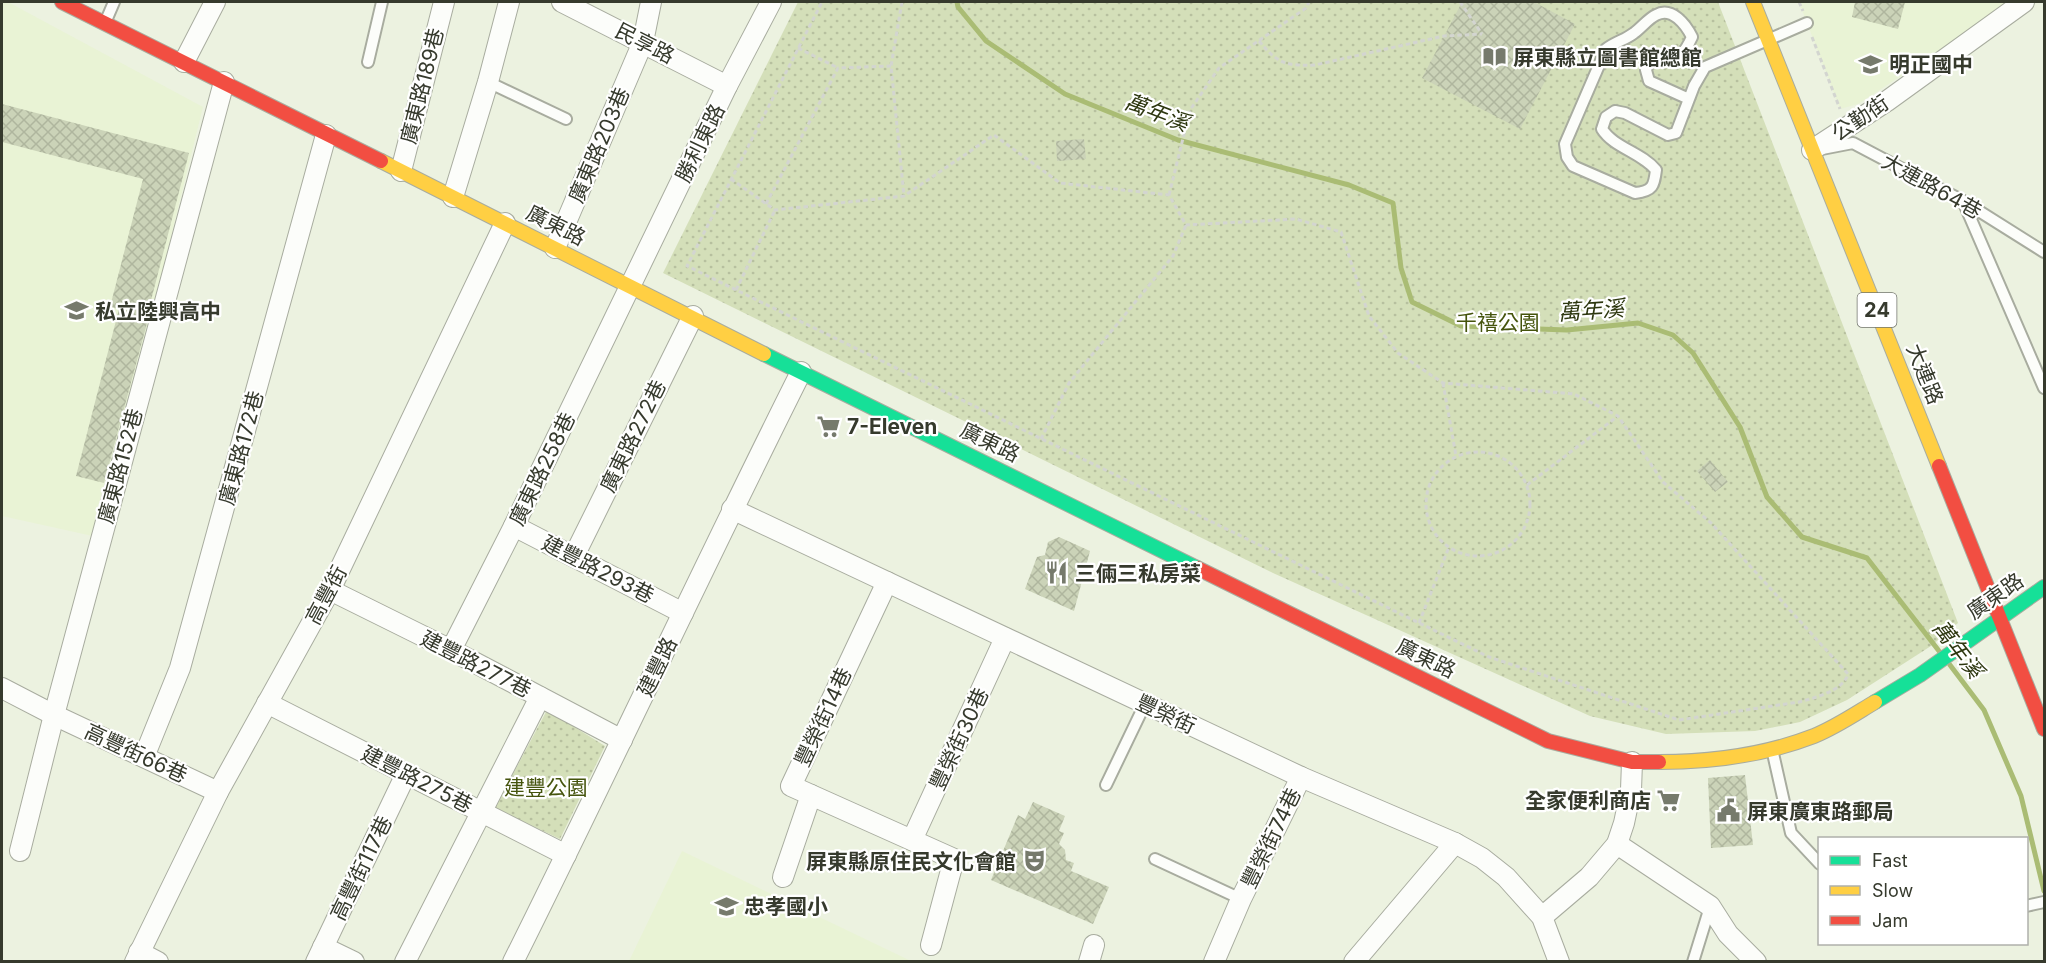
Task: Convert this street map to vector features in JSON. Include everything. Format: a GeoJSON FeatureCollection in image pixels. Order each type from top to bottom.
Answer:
{"type":"FeatureCollection","features":[{"type":"Feature","properties":{"kind":"street","name":"廣東路"},"geometry":{"type":"LineString","coordinates":[[62,2],[801,372],[1548,741],[1632,762],[1692,762],[1772,749],[1813,736],[1841,723],[1920,675],[2044,587]]}},
{"type":"Feature","properties":{"kind":"street"},"geometry":{"type":"LineString","coordinates":[[184,62],[215,2]]}},
{"type":"Feature","properties":{"kind":"street","name":"廣東路189巷"},"geometry":{"type":"LineString","coordinates":[[401,171],[444,2]]}},
{"type":"Feature","properties":{"kind":"street"},"geometry":{"type":"LineString","coordinates":[[453,197],[488,82],[509,2]]}},
{"type":"Feature","properties":{"kind":"street","name":"民享路"},"geometry":{"type":"LineString","coordinates":[[562,2],[727,86]]}},
{"type":"Feature","properties":{"kind":"street","name":"廣東路203巷"},"geometry":{"type":"LineString","coordinates":[[555,248],[643,42],[651,2]]}},
{"type":"Feature","properties":{"kind":"street","name":"勝利東路"},"geometry":{"type":"LineString","coordinates":[[631,286],[727,86],[771,2]]}},
{"type":"Feature","properties":{"kind":"street","name":"大連路"},"geometry":{"type":"LineString","coordinates":[[1753,2],[2044,729]]}},
{"type":"Feature","properties":{"kind":"street","name":"公勤街"},"geometry":{"type":"LineString","coordinates":[[1812,150],[1887,101],[2024,2]]}},
{"type":"Feature","properties":{"kind":"street","name":"廣東路152巷"},"geometry":{"type":"LineString","coordinates":[[20,851],[54,715],[224,82]]}},
{"type":"Feature","properties":{"kind":"street","name":"廣東路172巷"},"geometry":{"type":"LineString","coordinates":[[144,757],[180,668],[326,135]]}},
{"type":"Feature","properties":{"kind":"street","name":"高豐街"},"geometry":{"type":"LineString","coordinates":[[137,957],[218,792],[330,590],[505,223]]}},
{"type":"Feature","properties":{"kind":"street","name":"廣東路258巷"},"geometry":{"type":"LineString","coordinates":[[451,650],[631,286]]}},
{"type":"Feature","properties":{"kind":"street","name":"廣東路272巷"},"geometry":{"type":"LineString","coordinates":[[574,556],[693,316]]}},
{"type":"Feature","properties":{"kind":"street","name":"建豐路"},"geometry":{"type":"LineString","coordinates":[[513,962],[732,509],[801,372]]}},
{"type":"Feature","properties":{"kind":"street","name":"豐榮街"},"geometry":{"type":"LineString","coordinates":[[732,509],[1301,777],[1455,843],[1482,858],[1506,876],[1542,917],[1559,962]]}},
{"type":"Feature","properties":{"kind":"street","name":"建豐路293巷"},"geometry":{"type":"LineString","coordinates":[[514,526],[683,613]]}},
{"type":"Feature","properties":{"kind":"street","name":"豐榮街14巷"},"geometry":{"type":"LineString","coordinates":[[783,877],[812,795],[791,786],[887,582]]}},
{"type":"Feature","properties":{"kind":"street","name":"建豐路277巷"},"geometry":{"type":"LineString","coordinates":[[330,590],[451,650],[622,740]]}},
{"type":"Feature","properties":{"kind":"street","name":"豐榮街30巷"},"geometry":{"type":"LineString","coordinates":[[912,840],[1005,638]]}},
{"type":"Feature","properties":{"kind":"street","name":"高豐街66巷"},"geometry":{"type":"LineString","coordinates":[[2,688],[218,792]]}},
{"type":"Feature","properties":{"kind":"street"},"geometry":{"type":"LineString","coordinates":[[405,962],[540,696]]}},
{"type":"Feature","properties":{"kind":"street","name":"建豐路275巷"},"geometry":{"type":"LineString","coordinates":[[267,703],[566,855]]}},
{"type":"Feature","properties":{"kind":"street"},"geometry":{"type":"LineString","coordinates":[[1542,917],[1589,877],[1617,844],[1631,790],[1632,762]]}},
{"type":"Feature","properties":{"kind":"street","name":"高豐街117巷"},"geometry":{"type":"LineString","coordinates":[[319,954],[406,774]]}},
{"type":"Feature","properties":{"kind":"street","name":"豐榮街74巷"},"geometry":{"type":"LineString","coordinates":[[1214,962],[1241,899],[1301,777]]}},
{"type":"Feature","properties":{"kind":"street"},"geometry":{"type":"LineString","coordinates":[[812,795],[954,859],[931,945]]}},
{"type":"Feature","properties":{"kind":"street"},"geometry":{"type":"LineString","coordinates":[[1354,962],[1455,843]]}},
{"type":"Feature","properties":{"kind":"street"},"geometry":{"type":"LineString","coordinates":[[1617,844],[1710,906],[1728,934],[1756,962]]}},
{"type":"Feature","properties":{"kind":"street"},"geometry":{"type":"LineString","coordinates":[[319,954],[354,962]]}},
{"type":"Feature","properties":{"kind":"street"},"geometry":{"type":"LineString","coordinates":[[137,957],[158,962]]}},
{"type":"Feature","properties":{"kind":"lane"},"geometry":{"type":"LineString","coordinates":[[105,23],[114,2]]}},
{"type":"Feature","properties":{"kind":"lane"},"geometry":{"type":"LineString","coordinates":[[368,62],[382,2]]}},
{"type":"Feature","properties":{"kind":"lane"},"geometry":{"type":"LineString","coordinates":[[1689,99],[1648,81],[1646,70],[1649,59],[1661,56],[1675,58],[1685,52],[1692,37],[1685,23],[1667,13],[1656,14],[1645,26],[1606,49],[1565,144],[1567,157],[1573,166],[1635,193],[1646,192],[1654,184],[1656,170],[1648,160],[1607,137],[1602,129],[1606,117],[1615,111],[1624,113],[1668,135],[1676,133],[1705,67],[1807,23]]}},
{"type":"Feature","properties":{"kind":"lane"},"geometry":{"type":"LineString","coordinates":[[488,82],[566,119]]}},
{"type":"Feature","properties":{"kind":"lane","name":"大連路64巷"},"geometry":{"type":"LineString","coordinates":[[1812,150],[1853,143],[1963,201],[2044,252]]}},
{"type":"Feature","properties":{"kind":"lane"},"geometry":{"type":"LineString","coordinates":[[1963,201],[2044,388]]}},
{"type":"Feature","properties":{"kind":"lane"},"geometry":{"type":"LineString","coordinates":[[1106,785],[1144,704]]}},
{"type":"Feature","properties":{"kind":"lane"},"geometry":{"type":"LineString","coordinates":[[1772,749],[1791,833],[1818,862]]}},
{"type":"Feature","properties":{"kind":"lane","name":"豐榮街74巷"},"geometry":{"type":"LineString","coordinates":[[1155,860],[1241,899]]}},
{"type":"Feature","properties":{"kind":"lane"},"geometry":{"type":"LineString","coordinates":[[2028,906],[2044,902]]}},
{"type":"Feature","properties":{"kind":"lane"},"geometry":{"type":"LineString","coordinates":[[1693,962],[1710,906]]}},
{"type":"Feature","properties":{"kind":"path"},"geometry":{"type":"LineString","coordinates":[[822,2],[687,266],[1489,657],[1679,720],[1778,707],[1799,702],[1815,698],[1846,680],[1848,674],[1711,523],[1663,482],[1618,416],[1574,394],[1443,383],[1398,353],[1369,316],[1341,232],[1296,219],[1186,225]]}},
{"type":"Feature","properties":{"kind":"path"},"geometry":{"type":"LineString","coordinates":[[902,2],[891,66],[904,196]]}},
{"type":"Feature","properties":{"kind":"path"},"geometry":{"type":"LineString","coordinates":[[1186,225],[1169,195],[1190,110],[1219,68],[1306,8],[1309,2]]}},
{"type":"Feature","properties":{"kind":"path"},"geometry":{"type":"LineString","coordinates":[[1259,41],[1273,58],[1295,66],[1315,65],[1444,36],[1482,34],[1460,2]]}},
{"type":"Feature","properties":{"kind":"path"},"geometry":{"type":"LineString","coordinates":[[1799,2],[1840,109],[1837,115]]}},
{"type":"Feature","properties":{"kind":"path"},"geometry":{"type":"LineString","coordinates":[[798,48],[838,68],[891,66]]}},
{"type":"Feature","properties":{"kind":"path"},"geometry":{"type":"LineString","coordinates":[[766,204],[838,68]]}},
{"type":"Feature","properties":{"kind":"path"},"geometry":{"type":"LineString","coordinates":[[731,180],[775,210],[904,196],[994,135],[1060,183],[1169,195]]}},
{"type":"Feature","properties":{"kind":"path"},"geometry":{"type":"LineString","coordinates":[[736,290],[775,210]]}},
{"type":"Feature","properties":{"kind":"path"},"geometry":{"type":"LineString","coordinates":[[1041,439],[1069,383],[1173,256],[1186,225]]}},
{"type":"Feature","properties":{"kind":"path"},"geometry":{"type":"LineString","coordinates":[[1443,383],[1456,456]]}},
{"type":"Feature","properties":{"kind":"path"},"geometry":{"type":"LineString","coordinates":[[1527,485],[1618,416]]}},
{"type":"Feature","properties":{"kind":"path"},"geometry":{"type":"LineString","coordinates":[[1473,452],[1492,453],[1506,460],[1519,471],[1527,485],[1530,501],[1529,517],[1522,532],[1511,544],[1497,553],[1481,556],[1465,554],[1449,547],[1436,534],[1428,517],[1426,499],[1431,482],[1442,467],[1456,456],[1473,452]]}},
{"type":"Feature","properties":{"kind":"path"},"geometry":{"type":"LineString","coordinates":[[1419,624],[1449,547]]}},
{"type":"Feature","properties":{"kind":"shaded area","name":"私立陸興高中"},"geometry":{"type":"Polygon","coordinates":[[[2,2],[8,2],[203,107],[97,537],[2,516],[2,2]]]}},
{"type":"Feature","properties":{"kind":"shaded area","name":"明正國中"},"geometry":{"type":"Polygon","coordinates":[[[1799,2],[2014,2],[1858,104],[1840,109],[1799,2]]]}},
{"type":"Feature","properties":{"kind":"shaded area","name":"忠孝國小"},"geometry":{"type":"Polygon","coordinates":[[[682,851],[911,961],[629,961],[682,851]]]}},
{"type":"Feature","properties":{"kind":"green space","name":"千禧公園"},"geometry":{"type":"Polygon","coordinates":[[[798,2],[1718,2],[1958,623],[1931,646],[1847,700],[1800,722],[1755,731],[1666,734],[1590,716],[1273,573],[663,273],[798,2]]]}},
{"type":"Feature","properties":{"kind":"green space","name":"建豐公園"},"geometry":{"type":"Polygon","coordinates":[[[547,710],[605,746],[560,839],[495,808],[547,710]]]}},
{"type":"Feature","properties":{"kind":"building","name":"屏東縣立圖書館總館"},"geometry":{"type":"Polygon","coordinates":[[[1462,2],[1534,2],[1575,24],[1520,129],[1422,78],[1462,2]]]}},
{"type":"Feature","properties":{"kind":"building"},"geometry":{"type":"Polygon","coordinates":[[[1855,2],[1905,2],[1898,29],[1852,17],[1855,2]]]}},
{"type":"Feature","properties":{"kind":"building"},"geometry":{"type":"Polygon","coordinates":[[[2,104],[189,153],[147,316],[149,316],[104,483],[76,476],[119,309],[110,307],[143,179],[2,142],[2,104]]]}},
{"type":"Feature","properties":{"kind":"building"},"geometry":{"type":"Polygon","coordinates":[[[1084,139],[1086,159],[1057,161],[1056,141],[1084,139]]]}},
{"type":"Feature","properties":{"kind":"building"},"geometry":{"type":"Polygon","coordinates":[[[1710,460],[1728,482],[1715,492],[1697,471],[1710,460]]]}},
{"type":"Feature","properties":{"kind":"building","name":"三倆三私房菜"},"geometry":{"type":"Polygon","coordinates":[[[1059,537],[1090,551],[1074,611],[1025,589],[1037,557],[1045,555],[1048,542],[1059,537]]]}},
{"type":"Feature","properties":{"kind":"building","name":"屏東廣東路郵局"},"geometry":{"type":"Polygon","coordinates":[[[1745,775],[1753,845],[1711,848],[1708,778],[1745,775]]]}},
{"type":"Feature","properties":{"kind":"building","name":"屏東縣原住民文化會館"},"geometry":{"type":"Polygon","coordinates":[[[1033,802],[1065,816],[1059,831],[1064,833],[1059,844],[1065,850],[1066,860],[1074,863],[1071,871],[1109,887],[1093,924],[991,880],[1018,815],[1025,819],[1033,802]]]}},
{"type":"Feature","properties":{"kind":"waterway","name":"萬年溪"},"geometry":{"type":"LineString","coordinates":[[957,2],[958,7],[986,41],[1065,94],[1178,140],[1349,185],[1393,203],[1401,268],[1412,302],[1461,326],[1567,330],[1638,323],[1673,335],[1693,353],[1740,427],[1767,497],[1802,537],[1867,558],[1939,651]]}},
{"type":"Feature","properties":{"kind":"waterway","name":"萬年溪"},"geometry":{"type":"LineString","coordinates":[[1950,665],[1984,710],[2021,796],[2044,891]]}},
{"type":"Feature","properties":{"kind":"traffic: fast"},"geometry":{"type":"LineString","coordinates":[[764,354],[1197,568]]}},
{"type":"Feature","properties":{"kind":"traffic: fast"},"geometry":{"type":"LineString","coordinates":[[1875,702],[1920,675],[2044,587]]}},
{"type":"Feature","properties":{"kind":"traffic: slow"},"geometry":{"type":"LineString","coordinates":[[1753,2],[1939,466]]}},
{"type":"Feature","properties":{"kind":"traffic: slow"},"geometry":{"type":"LineString","coordinates":[[381,161],[764,354]]}},
{"type":"Feature","properties":{"kind":"traffic: slow"},"geometry":{"type":"LineString","coordinates":[[1659,762],[1718,759],[1757,753],[1795,743],[1822,732],[1875,702]]}},
{"type":"Feature","properties":{"kind":"traffic: jam"},"geometry":{"type":"LineString","coordinates":[[62,2],[381,161]]}},
{"type":"Feature","properties":{"kind":"traffic: jam"},"geometry":{"type":"LineString","coordinates":[[1939,466],[2044,729]]}},
{"type":"Feature","properties":{"kind":"traffic: jam"},"geometry":{"type":"LineString","coordinates":[[1197,568],[1548,741],[1632,762],[1659,762]]}},
{"type":"Feature","properties":{"kind":"place","name":"屏東縣立圖書館總館"},"geometry":{"type":"Point","coordinates":[1495,57]}},
{"type":"Feature","properties":{"kind":"place","name":"明正國中"},"geometry":{"type":"Point","coordinates":[1871,64]}},
{"type":"Feature","properties":{"kind":"place","name":"私立陸興高中"},"geometry":{"type":"Point","coordinates":[77,311]}},
{"type":"Feature","properties":{"kind":"place","name":"7-Eleven"},"geometry":{"type":"Point","coordinates":[829,426]}},
{"type":"Feature","properties":{"kind":"place","name":"三倆三私房菜"},"geometry":{"type":"Point","coordinates":[1057,573]}},
{"type":"Feature","properties":{"kind":"place","name":"全家便利商店"},"geometry":{"type":"Point","coordinates":[1669,800]}},
{"type":"Feature","properties":{"kind":"place","name":"屏東廣東路郵局"},"geometry":{"type":"Point","coordinates":[1729,811]}},
{"type":"Feature","properties":{"kind":"place","name":"屏東縣原住民文化會館"},"geometry":{"type":"Point","coordinates":[1034,861]}},
{"type":"Feature","properties":{"kind":"place","name":"忠孝國小"},"geometry":{"type":"Point","coordinates":[726,906]}}]}
